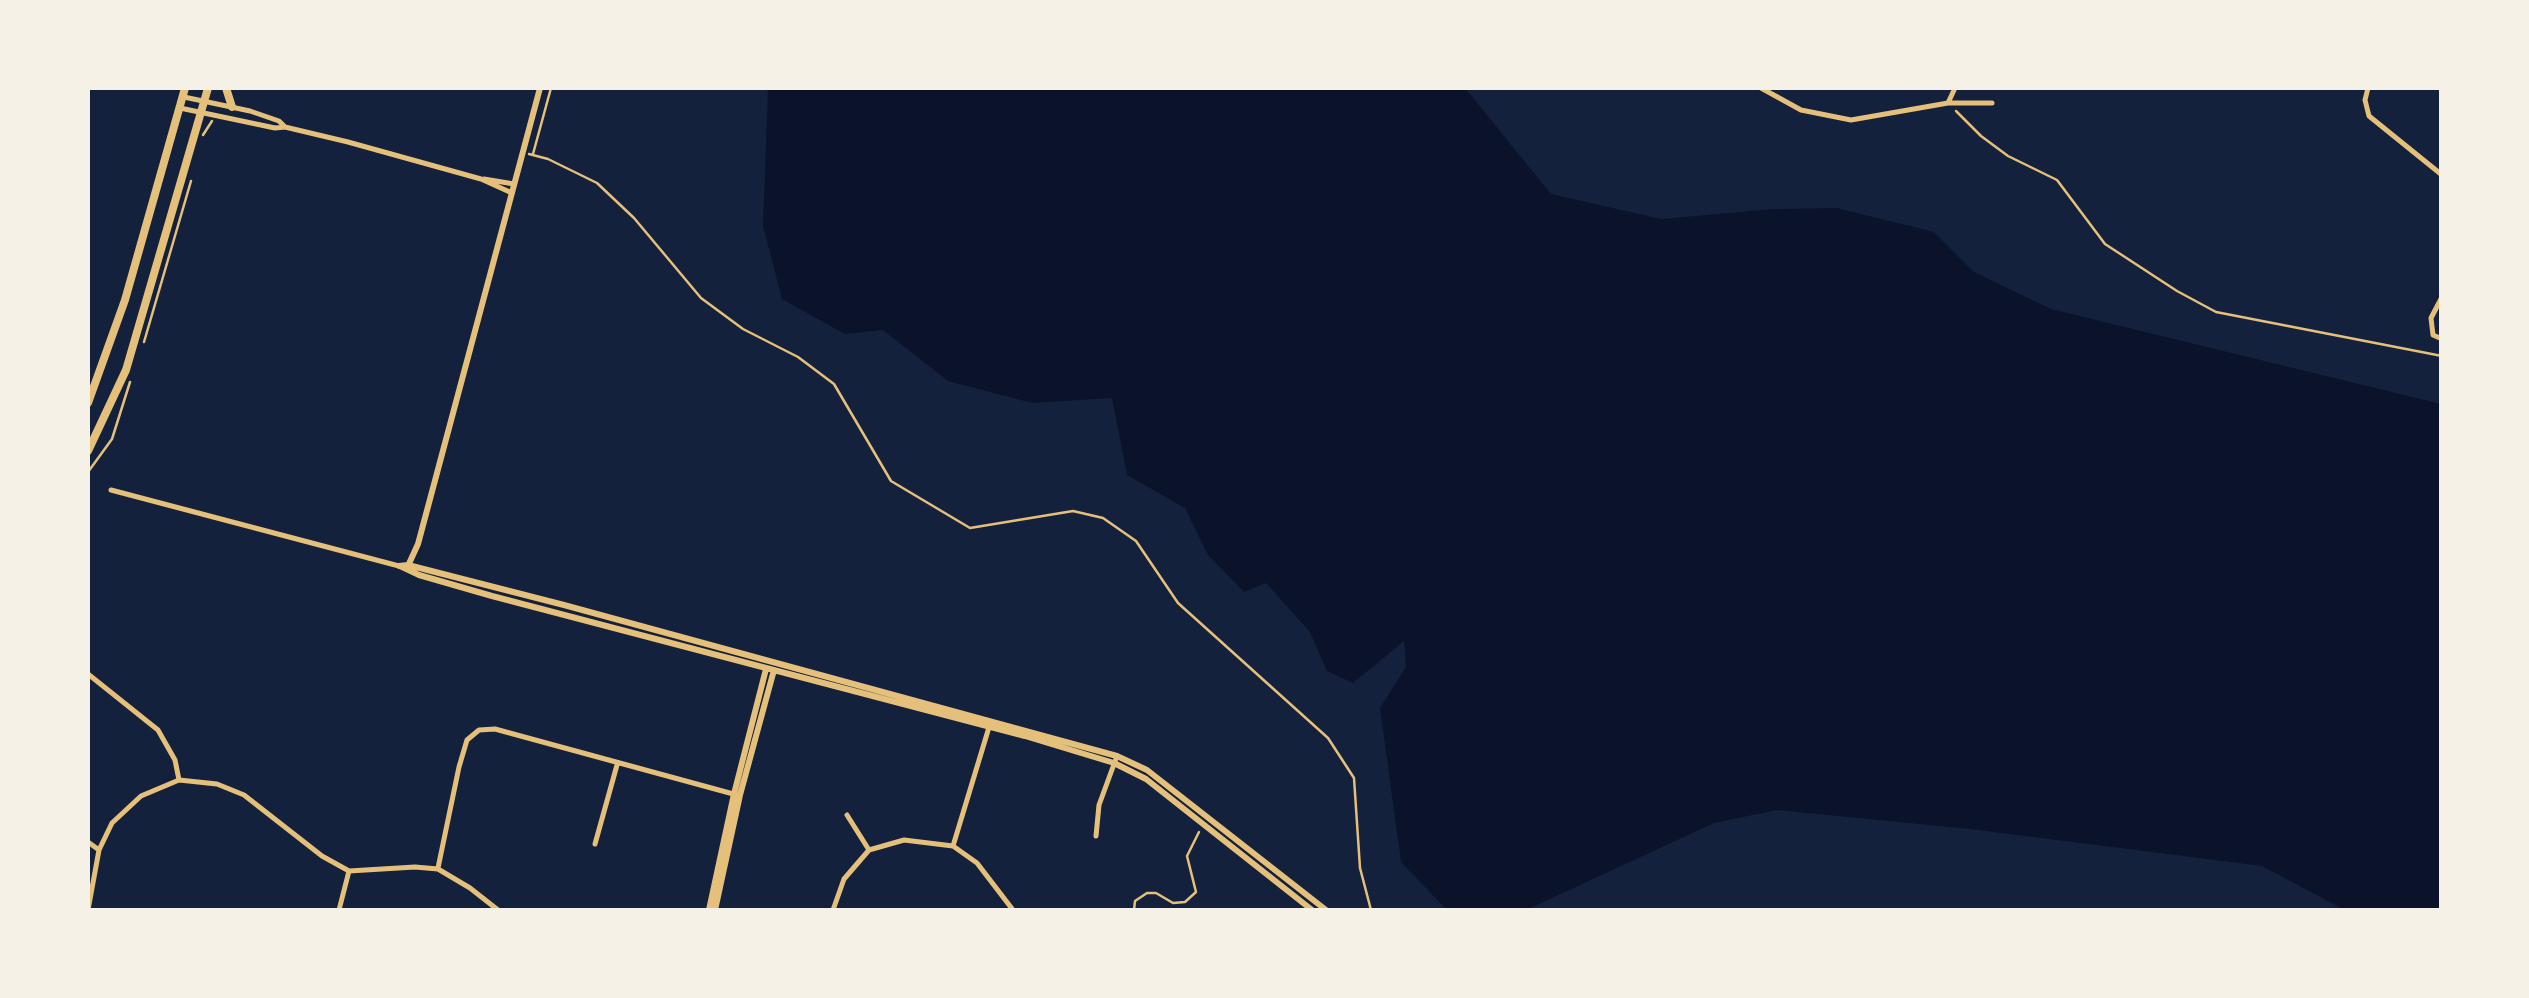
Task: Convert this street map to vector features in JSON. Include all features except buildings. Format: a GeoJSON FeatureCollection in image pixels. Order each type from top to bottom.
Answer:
{"type":"FeatureCollection","features":[{"type":"Feature","properties":{"kind":"main road"},"geometry":{"type":"LineString","coordinates":[[88,451],[126,370],[208,88]]}},
{"type":"Feature","properties":{"kind":"main road"},"geometry":{"type":"LineString","coordinates":[[226,88],[232,107]]}},
{"type":"Feature","properties":{"kind":"main road"},"geometry":{"type":"LineString","coordinates":[[88,404],[125,300],[184,92]]}},
{"type":"Feature","properties":{"kind":"street"},"geometry":{"type":"LineString","coordinates":[[409,568],[540,88]]}},
{"type":"Feature","properties":{"kind":"street"},"geometry":{"type":"LineString","coordinates":[[1761,88],[1801,110],[1851,120],[1948,103],[1992,103]]}},
{"type":"Feature","properties":{"kind":"street"},"geometry":{"type":"LineString","coordinates":[[1948,103],[1954,88]]}},
{"type":"Feature","properties":{"kind":"street"},"geometry":{"type":"LineString","coordinates":[[2368,88],[2364,100],[2368,116],[2442,175]]}},
{"type":"Feature","properties":{"kind":"street"},"geometry":{"type":"LineString","coordinates":[[184,92],[279,121],[285,127]]}},
{"type":"Feature","properties":{"kind":"street"},"geometry":{"type":"LineString","coordinates":[[180,108],[285,127],[513,188]]}},
{"type":"Feature","properties":{"kind":"street"},"geometry":{"type":"LineString","coordinates":[[2442,297],[2432,318],[2433,335],[2442,339]]}},
{"type":"Feature","properties":{"kind":"street"},"geometry":{"type":"LineString","coordinates":[[111,490],[1116,759],[1147,770],[1326,910]]}},
{"type":"Feature","properties":{"kind":"street"},"geometry":{"type":"LineString","coordinates":[[712,910],[771,666]]}},
{"type":"Feature","properties":{"kind":"street"},"geometry":{"type":"LineString","coordinates":[[88,674],[158,730],[167,743],[180,780]]}},
{"type":"Feature","properties":{"kind":"street"},"geometry":{"type":"LineString","coordinates":[[953,846],[990,724]]}},
{"type":"Feature","properties":{"kind":"street"},"geometry":{"type":"LineString","coordinates":[[438,870],[460,767],[468,740],[478,730],[495,729],[737,794]]}},
{"type":"Feature","properties":{"kind":"street"},"geometry":{"type":"LineString","coordinates":[[1116,759],[1312,910]]}},
{"type":"Feature","properties":{"kind":"street"},"geometry":{"type":"LineString","coordinates":[[1096,836],[1098,805],[1116,759]]}},
{"type":"Feature","properties":{"kind":"street"},"geometry":{"type":"LineString","coordinates":[[595,844],[618,764]]}},
{"type":"Feature","properties":{"kind":"street"},"geometry":{"type":"LineString","coordinates":[[88,910],[98,850],[112,824],[132,802],[180,780],[217,784],[244,795],[322,856],[349,871],[415,867],[438,870],[498,910]]}},
{"type":"Feature","properties":{"kind":"street"},"geometry":{"type":"LineString","coordinates":[[847,815],[869,850]]}},
{"type":"Feature","properties":{"kind":"street"},"geometry":{"type":"LineString","coordinates":[[833,910],[844,878],[869,850],[904,840],[953,846],[977,863],[1013,910]]}},
{"type":"Feature","properties":{"kind":"street"},"geometry":{"type":"LineString","coordinates":[[88,842],[98,850]]}},
{"type":"Feature","properties":{"kind":"street"},"geometry":{"type":"LineString","coordinates":[[339,910],[349,871]]}},
{"type":"Feature","properties":{"kind":"street"},"geometry":{"type":"LineString","coordinates":[[477,910],[485,900]]}},
{"type":"Feature","properties":{"kind":"path"},"geometry":{"type":"LineString","coordinates":[[533,155],[551,88]]}},
{"type":"Feature","properties":{"kind":"path"},"geometry":{"type":"LineString","coordinates":[[1948,103],[2008,156],[2057,180],[2106,244],[2216,312],[2442,356]]}},
{"type":"Feature","properties":{"kind":"path"},"geometry":{"type":"LineString","coordinates":[[522,153],[596,183],[634,218],[701,298],[742,329],[798,358],[834,384],[891,480],[970,528],[1073,511],[1103,518],[1136,541],[1178,604],[1328,738],[1354,778],[1360,868],[1371,910]]}},
{"type":"Feature","properties":{"kind":"path"},"geometry":{"type":"LineString","coordinates":[[1134,910],[1135,901],[1147,893],[1156,893],[1173,903],[1185,902],[1196,892],[1187,856],[1189,846],[1204,827]]}},
{"type":"Feature","properties":{"kind":"water"},"geometry":{"type":"Polygon","coordinates":[[[768,88],[1465,88],[1551,194],[1661,219],[1837,208],[1934,232],[1974,272],[2051,309],[2441,404],[2441,910],[2345,910],[2262,866],[1970,829],[1777,810],[1714,823],[1526,910],[1447,910],[1401,862],[1380,708],[1406,667],[1404,641],[1353,683],[1327,671],[1310,632],[1266,583],[1244,592],[1208,555],[1185,508],[1127,475],[1112,398],[1032,403],[948,381],[883,330],[845,334],[782,299],[763,226],[768,88]]]}}]}
